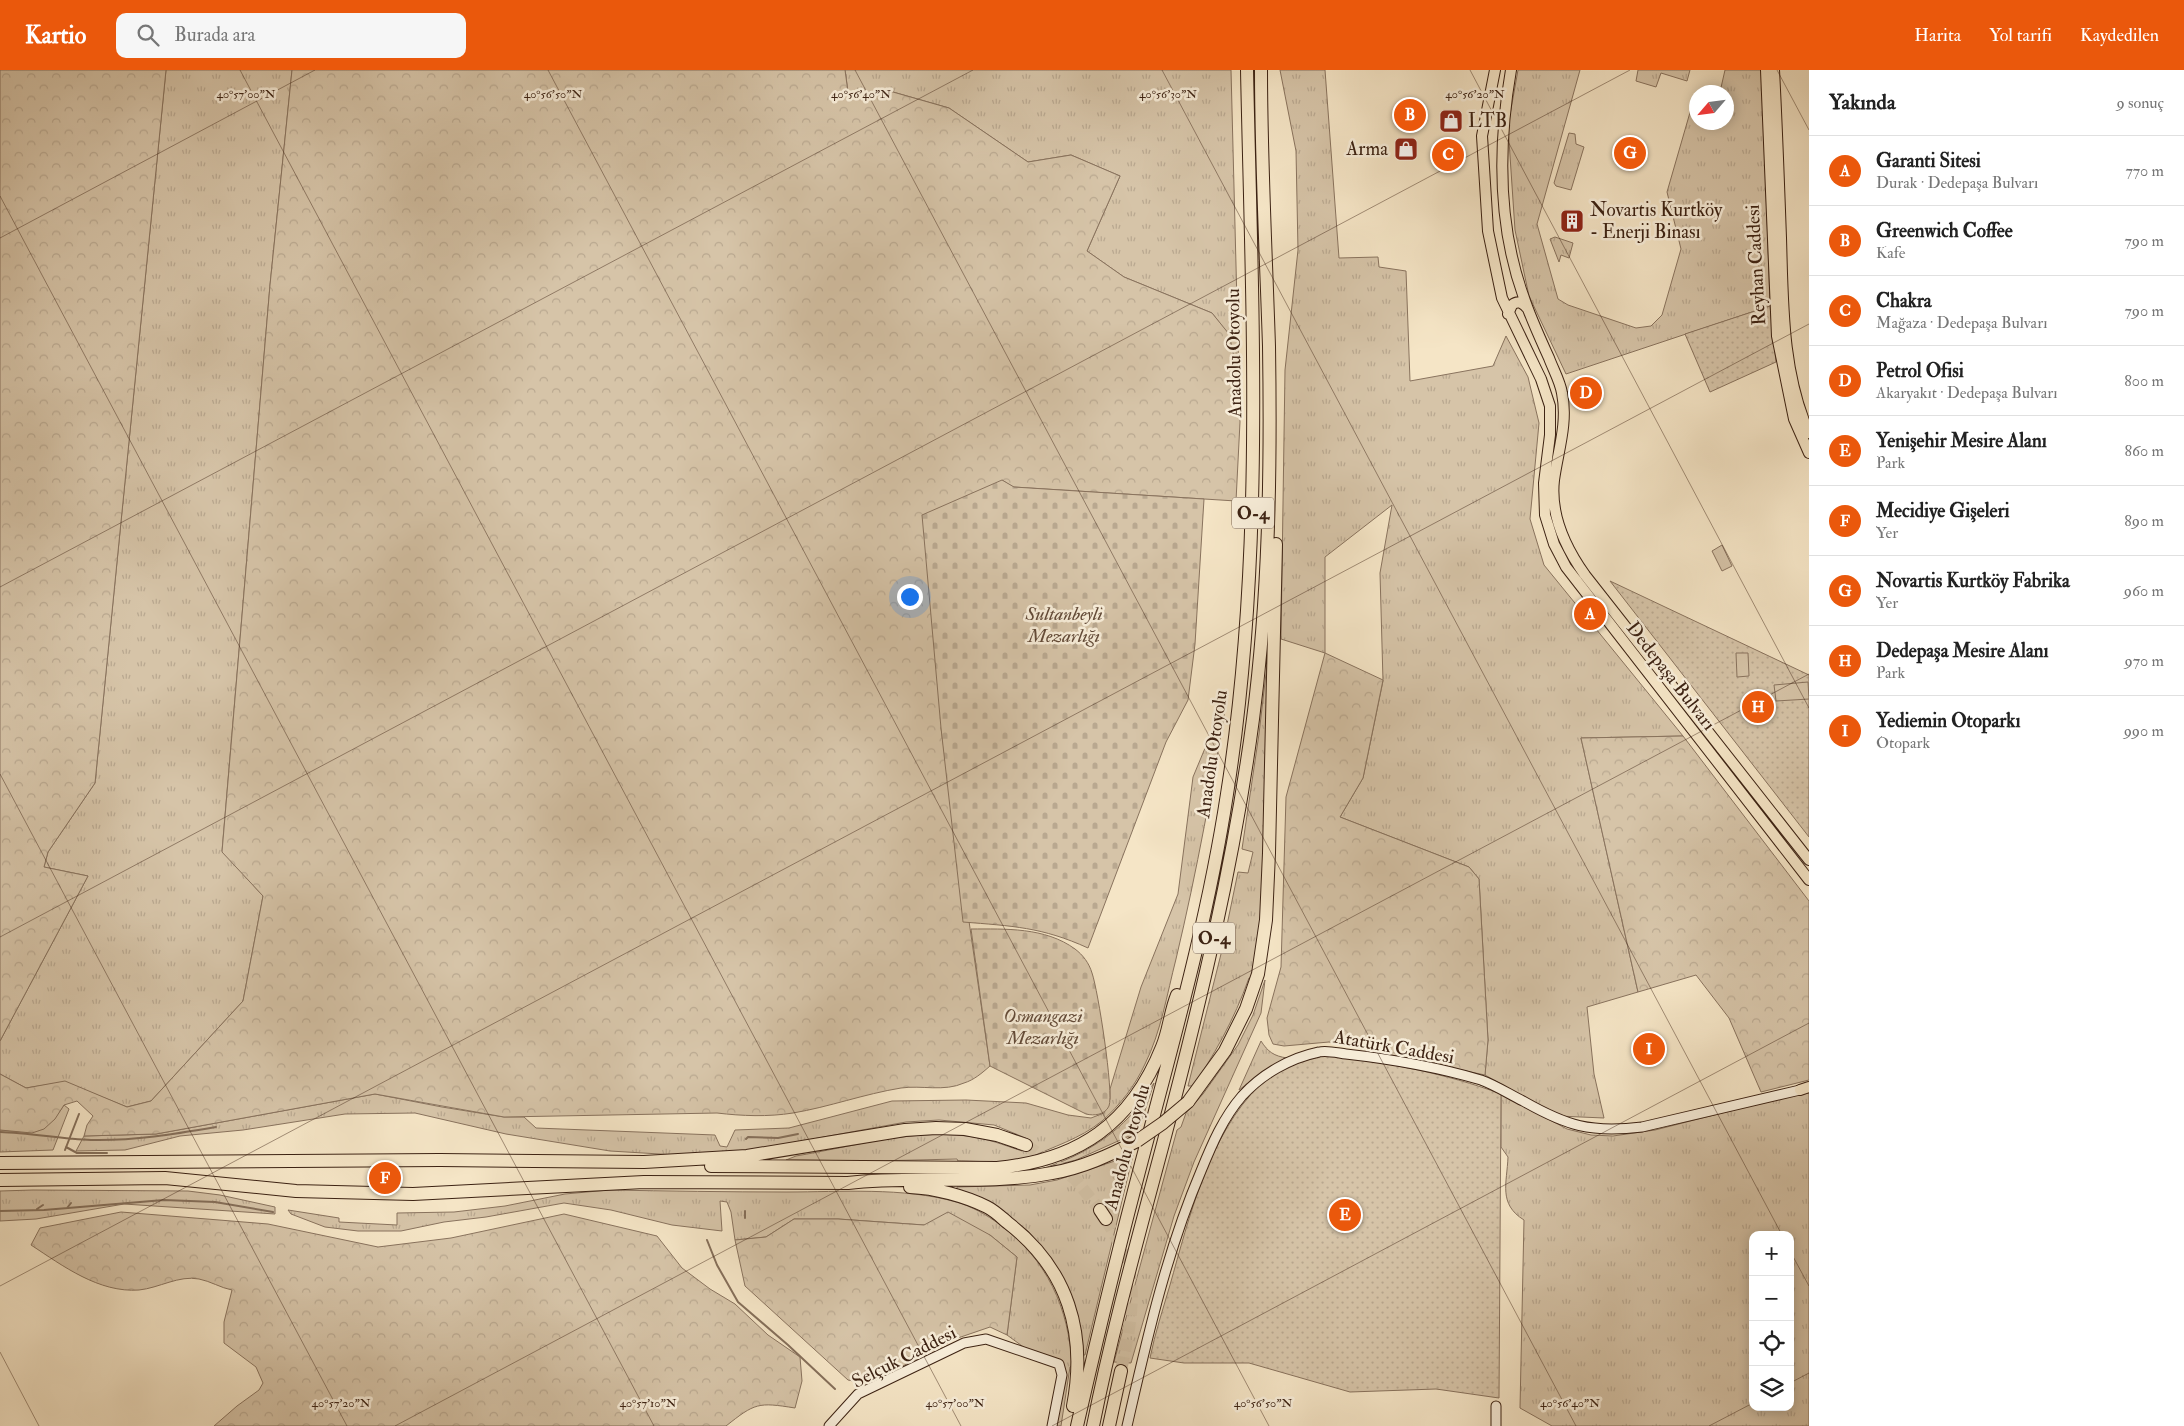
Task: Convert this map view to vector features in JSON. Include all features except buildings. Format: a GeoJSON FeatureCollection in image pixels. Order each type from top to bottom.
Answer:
{"type":"FeatureCollection","features":[{"type":"Feature","properties":{"kind":"highway","name":"Anadolu Otoyolu"},"geometry":{"type":"LineString","coordinates":[[1077,1426],[1105,1305],[1196,952],[1228,793],[1244,661],[1250,586],[1254,474],[1247,70]]}},
{"type":"Feature","properties":{"kind":"highway","name":"Anadolu Otoyolu"},"geometry":{"type":"LineString","coordinates":[[1093,1426],[1111,1340],[1204,980],[1234,838],[1258,670],[1267,556],[1270,440],[1262,70]]}},
{"type":"Feature","properties":{"kind":"highway"},"geometry":{"type":"LineString","coordinates":[[0,1180],[165,1178],[296,1191],[413,1194],[644,1182],[848,1182],[1021,1178],[1054,1173],[1087,1164],[1104,1158],[1137,1140],[1163,1123],[1188,1102],[1225,1051],[1246,1009],[1258,974],[1266,920],[1276,507],[1270,440]]}},
{"type":"Feature","properties":{"kind":"highway"},"geometry":{"type":"LineString","coordinates":[[644,1162],[671,1166],[997,1168],[1023,1165],[1078,1148],[1118,1118],[1145,1085],[1163,1045],[1176,998],[1196,952]]}},
{"type":"Feature","properties":{"kind":"highway"},"geometry":{"type":"LineString","coordinates":[[0,1163],[440,1160],[644,1162],[747,1156],[905,1130],[936,1128],[964,1129],[997,1135],[1026,1145]]}},
{"type":"Feature","properties":{"kind":"highway"},"geometry":{"type":"LineString","coordinates":[[848,1182],[873,1186],[921,1188],[960,1197],[988,1208],[1025,1236],[1039,1251],[1062,1287],[1069,1304],[1078,1349],[1078,1382],[1069,1426]]}},
{"type":"Feature","properties":{"kind":"highway"},"geometry":{"type":"LineString","coordinates":[[1109,1426],[1121,1371]]}},
{"type":"Feature","properties":{"kind":"main road","name":"Dedepaşa Bulvarı"},"geometry":{"type":"LineString","coordinates":[[1495,70],[1485,115],[1482,142],[1488,231],[1498,282],[1508,314],[1541,379],[1550,406],[1550,435],[1544,484],[1545,515],[1549,532],[1566,567],[1809,880]]}},
{"type":"Feature","properties":{"kind":"main road","name":"Dedepaşa Bulvarı"},"geometry":{"type":"LineString","coordinates":[[1511,70],[1503,120],[1502,147],[1508,230],[1518,278],[1528,309],[1562,393],[1562,439],[1554,480],[1554,503],[1565,542],[1585,575],[1809,860]]}},
{"type":"Feature","properties":{"kind":"main road","name":"Reyhan Caddesi"},"geometry":{"type":"LineString","coordinates":[[1766,70],[1777,336],[1794,419],[1809,453]]}},
{"type":"Feature","properties":{"kind":"main road","name":"Reyhan Caddesi"},"geometry":{"type":"LineString","coordinates":[[1774,70],[1783,322],[1790,368],[1803,421],[1809,434]]}},
{"type":"Feature","properties":{"kind":"main road"},"geometry":{"type":"LineString","coordinates":[[1485,115],[1488,122],[1494,125],[1503,120]]}},
{"type":"Feature","properties":{"kind":"main road"},"geometry":{"type":"LineString","coordinates":[[1482,142],[1488,138],[1496,138],[1502,147]]}},
{"type":"Feature","properties":{"kind":"main road"},"geometry":{"type":"LineString","coordinates":[[1498,282],[1505,290],[1512,290],[1518,278]]}},
{"type":"Feature","properties":{"kind":"main road"},"geometry":{"type":"LineString","coordinates":[[1508,314],[1512,305],[1516,302],[1528,309]]}},
{"type":"Feature","properties":{"kind":"street","name":"Atatürk Caddesi"},"geometry":{"type":"LineString","coordinates":[[1127,1426],[1160,1286],[1178,1228],[1220,1127],[1242,1096],[1262,1078],[1283,1064],[1322,1051],[1374,1057],[1458,1074],[1486,1082],[1553,1118],[1574,1126],[1593,1129],[1616,1130],[1642,1127],[1806,1089]]}},
{"type":"Feature","properties":{"kind":"street","name":"Selçuk Caddesi"},"geometry":{"type":"LineString","coordinates":[[829,1426],[858,1394],[964,1343],[986,1339],[1059,1364],[1062,1375],[1052,1426]]}},
{"type":"Feature","properties":{"kind":"street"},"geometry":{"type":"LineString","coordinates":[[1496,1406],[1496,1426]]}},
{"type":"Feature","properties":{"kind":"green space"},"geometry":{"type":"Polygon","coordinates":[[[0,70],[166,70],[95,783],[48,852],[44,867],[88,876],[0,1041],[0,70]]]}},
{"type":"Feature","properties":{"kind":"green space"},"geometry":{"type":"Polygon","coordinates":[[[166,70],[292,70],[270,285],[222,851],[263,896],[243,1001],[151,1101],[127,1107],[65,1082],[26,1088],[0,1074],[0,1041],[88,876],[44,867],[48,852],[95,783],[166,70]]]}},
{"type":"Feature","properties":{"kind":"green space"},"geometry":{"type":"Polygon","coordinates":[[[292,70],[845,70],[848,92],[893,92],[949,108],[1028,162],[1071,155],[1120,176],[1087,251],[1124,277],[1212,313],[1229,334],[1239,382],[1240,422],[1236,501],[1013,487],[1002,480],[941,728],[990,1066],[978,1076],[956,1086],[901,1088],[793,1113],[774,1115],[717,1113],[504,1117],[375,1094],[156,1134],[84,1136],[87,1125],[93,1116],[77,1101],[64,1105],[55,1119],[44,1129],[32,1133],[0,1130],[0,1074],[26,1088],[65,1081],[127,1107],[151,1101],[243,1001],[263,896],[222,852],[270,285],[292,70]]]}},
{"type":"Feature","properties":{"kind":"green space"},"geometry":{"type":"Polygon","coordinates":[[[845,70],[1231,70],[1239,382],[1229,335],[1212,313],[1124,277],[1087,251],[1120,176],[1071,155],[1028,162],[949,108],[893,92],[848,92],[845,70]]]}},
{"type":"Feature","properties":{"kind":"green space"},"geometry":{"type":"Polygon","coordinates":[[[1280,70],[1325,70],[1339,258],[1378,257],[1379,267],[1406,271],[1410,381],[1493,366],[1506,336],[1528,377],[1539,423],[1530,519],[1544,565],[1683,736],[1581,738],[1638,992],[1587,1007],[1594,1074],[1604,1118],[1558,1116],[1485,1075],[1488,1040],[1479,879],[1469,867],[1340,817],[1363,778],[1383,681],[1380,573],[1392,505],[1325,557],[1325,653],[1281,639],[1285,370],[1298,250],[1296,151],[1280,70]]]}},
{"type":"Feature","properties":{"kind":"green space"},"geometry":{"type":"Polygon","coordinates":[[[1518,70],[1580,70],[1537,224],[1558,299],[1568,305],[1636,328],[1651,326],[1662,315],[1681,249],[1667,192],[1689,116],[1689,130],[1734,130],[1734,85],[1722,85],[1725,70],[1762,70],[1770,306],[1566,374],[1529,296],[1515,230],[1508,126],[1518,70]]]}},
{"type":"Feature","properties":{"kind":"green space"},"geometry":{"type":"Polygon","coordinates":[[[1638,70],[1690,70],[1687,81],[1661,73],[1656,87],[1636,81],[1638,70]]]}},
{"type":"Feature","properties":{"kind":"green space"},"geometry":{"type":"Polygon","coordinates":[[[1569,133],[1575,134],[1576,144],[1584,147],[1571,190],[1556,186],[1554,183],[1569,133]]]}},
{"type":"Feature","properties":{"kind":"green space"},"geometry":{"type":"Polygon","coordinates":[[[1555,237],[1573,243],[1569,258],[1561,255],[1559,262],[1550,239],[1555,237]]]}},
{"type":"Feature","properties":{"kind":"green space"},"geometry":{"type":"Polygon","coordinates":[[[1770,306],[1776,362],[1710,392],[1685,334],[1770,306]]]}},
{"type":"Feature","properties":{"kind":"green space","name":"Sultanbeyli Mezarlığı"},"geometry":{"type":"Polygon","coordinates":[[[1002,480],[1014,487],[1204,499],[1195,644],[1188,700],[1166,742],[1088,948],[1056,936],[1027,929],[963,922],[941,728],[922,515],[1002,480]]]}},
{"type":"Feature","properties":{"kind":"green space"},"geometry":{"type":"Polygon","coordinates":[[[1722,545],[1732,566],[1722,571],[1712,551],[1722,545]]]}},
{"type":"Feature","properties":{"kind":"green space"},"geometry":{"type":"Polygon","coordinates":[[[1610,581],[1809,675],[1809,837],[1610,581]]]}},
{"type":"Feature","properties":{"kind":"green space"},"geometry":{"type":"Polygon","coordinates":[[[1325,653],[1383,680],[1363,778],[1340,817],[1469,867],[1479,879],[1488,1040],[1485,1075],[1329,1042],[1284,1046],[1273,1044],[1269,1035],[1267,1018],[1281,967],[1286,797],[1325,653]]]}},
{"type":"Feature","properties":{"kind":"green space"},"geometry":{"type":"Polygon","coordinates":[[[1736,653],[1748,653],[1749,676],[1737,677],[1736,653]]]}},
{"type":"Feature","properties":{"kind":"green space"},"geometry":{"type":"Polygon","coordinates":[[[1268,656],[1263,899],[1258,943],[1251,978],[1249,978],[1223,1037],[1189,1092],[1192,1086],[1188,1086],[1221,954],[1238,872],[1248,873],[1253,852],[1242,849],[1268,656]]]}},
{"type":"Feature","properties":{"kind":"green space"},"geometry":{"type":"Polygon","coordinates":[[[1808,682],[1809,699],[1776,701],[1774,685],[1808,682]]]}},
{"type":"Feature","properties":{"kind":"green space"},"geometry":{"type":"Polygon","coordinates":[[[1228,693],[1191,893],[1163,1013],[1151,1052],[1132,1087],[1121,1102],[1102,1121],[1075,1138],[1029,1158],[995,1162],[958,1161],[957,1159],[874,1161],[786,1160],[796,1156],[859,1144],[925,1135],[946,1134],[974,1137],[1022,1151],[1028,1139],[994,1125],[939,1120],[906,1122],[758,1149],[693,1156],[610,1151],[506,1134],[415,1113],[345,1114],[243,1130],[180,1136],[125,1150],[76,1151],[84,1136],[156,1134],[375,1094],[504,1117],[524,1117],[536,1128],[715,1135],[720,1146],[727,1147],[735,1130],[789,1128],[892,1101],[966,1100],[1026,1103],[1068,1115],[1091,1118],[1104,1113],[1110,1099],[1110,1089],[1141,987],[1178,894],[1193,777],[1228,693]]]}},
{"type":"Feature","properties":{"kind":"green space"},"geometry":{"type":"Polygon","coordinates":[[[1683,736],[1809,901],[1809,1080],[1761,1092],[1729,1018],[1696,975],[1638,992],[1581,738],[1683,736]]]}},
{"type":"Feature","properties":{"kind":"green space","name":"Osmangazi Mezarlığı"},"geometry":{"type":"Polygon","coordinates":[[[971,929],[1038,933],[1063,942],[1075,949],[1085,959],[1091,969],[1095,983],[1105,1041],[1110,1097],[1109,1106],[1105,1111],[1096,1115],[1086,1114],[990,1066],[971,929]]]}},
{"type":"Feature","properties":{"kind":"green space"},"geometry":{"type":"Polygon","coordinates":[[[1265,980],[1261,1013],[1194,1162],[1174,1216],[1131,1363],[1114,1362],[1177,1130],[1181,1127],[1186,1113],[1203,1094],[1238,1045],[1253,1015],[1265,980]]]}},
{"type":"Feature","properties":{"kind":"green space"},"geometry":{"type":"Polygon","coordinates":[[[1261,1041],[1272,1053],[1287,1058],[1264,1071],[1239,1090],[1261,1041]]]}},
{"type":"Feature","properties":{"kind":"green space"},"geometry":{"type":"Polygon","coordinates":[[[1329,1055],[1416,1070],[1459,1080],[1501,1094],[1499,1398],[1436,1389],[1350,1392],[1249,1363],[1184,1363],[1150,1358],[1193,1205],[1214,1152],[1227,1128],[1242,1105],[1267,1079],[1292,1065],[1329,1055]]]}},
{"type":"Feature","properties":{"kind":"green space"},"geometry":{"type":"Polygon","coordinates":[[[1154,1083],[1138,1132],[1076,1160],[1041,1169],[1088,1149],[1109,1135],[1132,1114],[1154,1083]]]}},
{"type":"Feature","properties":{"kind":"green space"},"geometry":{"type":"Polygon","coordinates":[[[1809,1093],[1809,1426],[1552,1426],[1520,1408],[1524,1220],[1510,1207],[1507,1200],[1508,1157],[1501,1147],[1501,1094],[1567,1129],[1591,1135],[1613,1136],[1655,1130],[1781,1098],[1809,1093]]]}},
{"type":"Feature","properties":{"kind":"green space"},"geometry":{"type":"Polygon","coordinates":[[[64,1105],[69,1109],[53,1150],[0,1152],[0,1130],[37,1131],[50,1123],[64,1105]]]}},
{"type":"Feature","properties":{"kind":"green space"},"geometry":{"type":"Polygon","coordinates":[[[1133,1155],[1085,1355],[1082,1355],[1051,1258],[1028,1231],[1010,1217],[957,1190],[957,1187],[1030,1185],[1057,1180],[1133,1155]]]}},
{"type":"Feature","properties":{"kind":"green space"},"geometry":{"type":"Polygon","coordinates":[[[609,1190],[894,1192],[936,1197],[979,1211],[1016,1238],[1030,1253],[1052,1286],[1060,1305],[1066,1324],[1072,1366],[1070,1367],[1061,1426],[1052,1426],[1064,1366],[1059,1359],[1029,1351],[1007,1335],[1017,1257],[990,1235],[924,1225],[838,1219],[794,1219],[766,1237],[735,1240],[731,1212],[727,1202],[720,1201],[722,1231],[672,1225],[611,1210],[564,1203],[486,1217],[444,1222],[401,1231],[358,1231],[325,1227],[291,1214],[288,1210],[339,1218],[339,1222],[397,1225],[397,1213],[454,1212],[505,1206],[565,1194],[609,1190]]]}},
{"type":"Feature","properties":{"kind":"green space"},"geometry":{"type":"Polygon","coordinates":[[[0,1191],[188,1191],[220,1195],[275,1207],[275,1214],[124,1204],[36,1219],[0,1221],[0,1191]]]}},
{"type":"Feature","properties":{"kind":"green space"},"geometry":{"type":"Polygon","coordinates":[[[121,1212],[268,1224],[378,1247],[451,1238],[564,1214],[657,1236],[682,1268],[710,1289],[735,1304],[768,1335],[800,1357],[802,1381],[795,1408],[773,1405],[758,1406],[726,1426],[214,1426],[259,1390],[263,1383],[256,1367],[224,1343],[224,1322],[232,1290],[192,1278],[176,1280],[139,1290],[124,1290],[110,1287],[82,1276],[31,1245],[40,1228],[121,1212]]]}},
{"type":"Feature","properties":{"kind":"green space"},"geometry":{"type":"Polygon","coordinates":[[[948,1212],[990,1235],[1017,1257],[1007,1335],[990,1327],[955,1339],[868,1384],[848,1380],[745,1286],[735,1240],[766,1237],[794,1219],[838,1219],[924,1225],[948,1212]]]}},
{"type":"Feature","properties":{"kind":"waterway"},"geometry":{"type":"LineString","coordinates":[[65,1150],[79,1114]]}},
{"type":"Feature","properties":{"kind":"waterway"},"geometry":{"type":"LineString","coordinates":[[0,1132],[107,1140],[154,1136],[216,1127]]}},
{"type":"Feature","properties":{"kind":"waterway"},"geometry":{"type":"LineString","coordinates":[[746,1139],[748,1137],[778,1138],[798,1134]]}},
{"type":"Feature","properties":{"kind":"waterway"},"geometry":{"type":"LineString","coordinates":[[66,1147],[77,1153],[107,1153]]}},
{"type":"Feature","properties":{"kind":"waterway"},"geometry":{"type":"LineString","coordinates":[[0,1211],[44,1210],[164,1200],[215,1202],[273,1212]]}},
{"type":"Feature","properties":{"kind":"waterway"},"geometry":{"type":"LineString","coordinates":[[67,1208],[71,1203]]}},
{"type":"Feature","properties":{"kind":"waterway"},"geometry":{"type":"LineString","coordinates":[[37,1209],[43,1205]]}},
{"type":"Feature","properties":{"kind":"waterway"},"geometry":{"type":"LineString","coordinates":[[745,1211],[745,1218]]}},
{"type":"Feature","properties":{"kind":"waterway"},"geometry":{"type":"LineString","coordinates":[[707,1240],[717,1265],[738,1302],[835,1389]]}},
{"type":"Feature","properties":{"kind":"tunnel"},"geometry":{"type":"LineString","coordinates":[[1026,1145],[1075,1179],[1100,1210]]}},
{"type":"Feature","properties":{"kind":"tunnel"},"geometry":{"type":"LineString","coordinates":[[1106,1219],[1124,1253],[1131,1278],[1132,1305],[1121,1371]]}},
{"type":"Feature","properties":{"kind":"place","name":"Greenwich Coffee"},"geometry":{"type":"Point","coordinates":[1410,115]}},
{"type":"Feature","properties":{"kind":"place","name":"LTB"},"geometry":{"type":"Point","coordinates":[1451,121]}},
{"type":"Feature","properties":{"kind":"place","name":"Arma"},"geometry":{"type":"Point","coordinates":[1406,149]}},
{"type":"Feature","properties":{"kind":"place","name":"Novartis Kurtköy Fabrika"},"geometry":{"type":"Point","coordinates":[1630,153]}},
{"type":"Feature","properties":{"kind":"place","name":"Chakra"},"geometry":{"type":"Point","coordinates":[1448,155]}},
{"type":"Feature","properties":{"kind":"place","name":"Novartis Kurtköy - Enerji Binası"},"geometry":{"type":"Point","coordinates":[1572,221]}},
{"type":"Feature","properties":{"kind":"place","name":"Petrol Ofisi"},"geometry":{"type":"Point","coordinates":[1586,393]}},
{"type":"Feature","properties":{"kind":"place","name":"Garanti Sitesi"},"geometry":{"type":"Point","coordinates":[1590,614]}},
{"type":"Feature","properties":{"kind":"place","name":"Dedepaşa Mesire Alanı"},"geometry":{"type":"Point","coordinates":[1758,707]}},
{"type":"Feature","properties":{"kind":"place","name":"Yediemin Otoparkı"},"geometry":{"type":"Point","coordinates":[1649,1049]}},
{"type":"Feature","properties":{"kind":"place","name":"Mecidiye Gişeleri"},"geometry":{"type":"Point","coordinates":[385,1178]}},
{"type":"Feature","properties":{"kind":"place","name":"Yenişehir Mesire Alanı"},"geometry":{"type":"Point","coordinates":[1345,1215]}}]}
